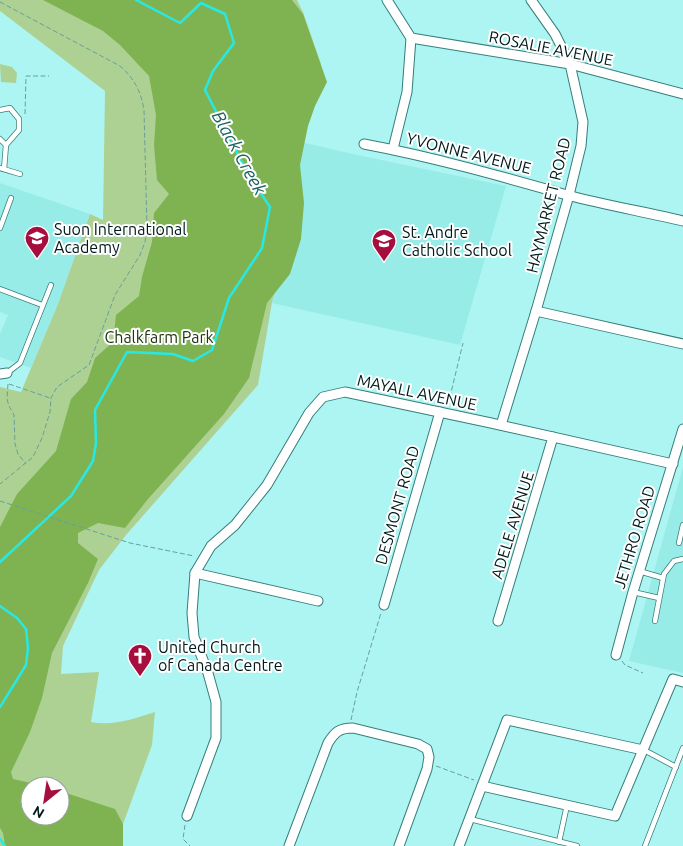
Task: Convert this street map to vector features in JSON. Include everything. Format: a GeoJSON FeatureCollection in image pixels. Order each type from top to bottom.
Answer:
{"type":"FeatureCollection","features":[{"type":"Feature","properties":{"kind":"street"},"geometry":{"type":"LineString","coordinates":[[387,0],[411,38],[407,92],[393,149]]}},
{"type":"Feature","properties":{"kind":"street","name":"HAYMARKET ROAD"},"geometry":{"type":"LineString","coordinates":[[501,425],[569,195],[581,146],[583,122],[570,64],[555,34],[531,0]]}},
{"type":"Feature","properties":{"kind":"street","name":"ROSALIE AVENUE"},"geometry":{"type":"LineString","coordinates":[[411,38],[570,64],[683,94]]}},
{"type":"Feature","properties":{"kind":"street","name":"YVONNE AVENUE"},"geometry":{"type":"LineString","coordinates":[[364,144],[393,149],[569,195],[683,221]]}},
{"type":"Feature","properties":{"kind":"street"},"geometry":{"type":"LineString","coordinates":[[536,311],[683,344]]}},
{"type":"Feature","properties":{"kind":"street","name":"MAYALL AVENUE"},"geometry":{"type":"LineString","coordinates":[[187,816],[216,738],[216,702],[208,673],[194,637],[192,613],[195,573],[211,546],[235,525],[267,486],[309,413],[323,398],[345,392],[673,464]]}},
{"type":"Feature","properties":{"kind":"street","name":"DESMONT ROAD"},"geometry":{"type":"LineString","coordinates":[[384,605],[443,413]]}},
{"type":"Feature","properties":{"kind":"street","name":"JETHRO ROAD"},"geometry":{"type":"LineString","coordinates":[[616,655],[639,571],[683,429]]}},
{"type":"Feature","properties":{"kind":"street","name":"ADELE AVENUE"},"geometry":{"type":"LineString","coordinates":[[498,622],[554,437]]}},
{"type":"Feature","properties":{"kind":"street"},"geometry":{"type":"LineString","coordinates":[[195,573],[318,601]]}},
{"type":"Feature","properties":{"kind":"street"},"geometry":{"type":"LineString","coordinates":[[482,786],[615,816],[673,679],[683,682]]}},
{"type":"Feature","properties":{"kind":"street"},"geometry":{"type":"LineString","coordinates":[[459,846],[508,720],[643,750]]}},
{"type":"Feature","properties":{"kind":"street"},"geometry":{"type":"LineString","coordinates":[[289,846],[328,743],[334,732],[342,728],[353,728],[418,744],[427,749],[428,764],[399,846]]}},
{"type":"Feature","properties":{"kind":"lane"},"geometry":{"type":"LineString","coordinates":[[0,110],[10,108],[19,119],[19,130],[6,145],[2,169],[20,174]]}},
{"type":"Feature","properties":{"kind":"lane"},"geometry":{"type":"LineString","coordinates":[[0,139],[6,145]]}},
{"type":"Feature","properties":{"kind":"lane"},"geometry":{"type":"LineString","coordinates":[[0,228],[11,198]]}},
{"type":"Feature","properties":{"kind":"lane"},"geometry":{"type":"LineString","coordinates":[[3,373],[20,362],[50,285]]}},
{"type":"Feature","properties":{"kind":"lane"},"geometry":{"type":"LineString","coordinates":[[0,289],[42,304]]}},
{"type":"Feature","properties":{"kind":"lane"},"geometry":{"type":"LineString","coordinates":[[679,543],[683,525]]}},
{"type":"Feature","properties":{"kind":"lane"},"geometry":{"type":"LineString","coordinates":[[655,621],[664,574],[674,561],[683,560]]}},
{"type":"Feature","properties":{"kind":"lane"},"geometry":{"type":"LineString","coordinates":[[639,571],[663,578]]}},
{"type":"Feature","properties":{"kind":"lane"},"geometry":{"type":"LineString","coordinates":[[633,592],[659,598]]}},
{"type":"Feature","properties":{"kind":"lane"},"geometry":{"type":"LineString","coordinates":[[645,846],[683,748]]}},
{"type":"Feature","properties":{"kind":"lane"},"geometry":{"type":"LineString","coordinates":[[643,750],[676,767]]}},
{"type":"Feature","properties":{"kind":"lane"},"geometry":{"type":"LineString","coordinates":[[559,842],[568,805]]}},
{"type":"Feature","properties":{"kind":"lane"},"geometry":{"type":"LineString","coordinates":[[470,819],[577,846]]}},
{"type":"Feature","properties":{"kind":"path"},"geometry":{"type":"LineString","coordinates":[[0,2],[120,66],[136,84],[142,98],[144,110],[147,229],[140,255],[115,295],[89,365],[57,387],[51,398],[50,412],[42,438],[33,457],[0,484]]}},
{"type":"Feature","properties":{"kind":"path"},"geometry":{"type":"LineString","coordinates":[[19,119],[25,116],[26,76],[49,76]]}},
{"type":"Feature","properties":{"kind":"path"},"geometry":{"type":"LineString","coordinates":[[443,413],[463,343]]}},
{"type":"Feature","properties":{"kind":"path"},"geometry":{"type":"LineString","coordinates":[[3,373],[8,384],[7,399],[14,414],[15,444],[18,454],[26,464]]}},
{"type":"Feature","properties":{"kind":"path"},"geometry":{"type":"LineString","coordinates":[[8,384],[51,398]]}},
{"type":"Feature","properties":{"kind":"path"},"geometry":{"type":"LineString","coordinates":[[0,500],[130,543],[204,558]]}},
{"type":"Feature","properties":{"kind":"path"},"geometry":{"type":"LineString","coordinates":[[342,728],[352,719],[357,692],[384,605]]}},
{"type":"Feature","properties":{"kind":"path"},"geometry":{"type":"LineString","coordinates":[[616,655],[625,665],[642,673]]}},
{"type":"Feature","properties":{"kind":"path"},"geometry":{"type":"LineString","coordinates":[[428,764],[477,781],[482,786]]}},
{"type":"Feature","properties":{"kind":"path"},"geometry":{"type":"LineString","coordinates":[[187,816],[183,839],[190,846]]}},
{"type":"Feature","properties":{"kind":"shaded area","name":"St. Andre Catholic School"},"geometry":{"type":"Polygon","coordinates":[[[292,140],[506,186],[460,345],[272,303],[296,221],[292,140]]]}},
{"type":"Feature","properties":{"kind":"shaded area","name":"Suon International Academy"},"geometry":{"type":"Polygon","coordinates":[[[0,183],[90,214],[58,304],[31,368],[0,357],[0,334],[8,315],[0,312],[0,183]]]}},
{"type":"Feature","properties":{"kind":"shaded area"},"geometry":{"type":"Polygon","coordinates":[[[683,467],[683,673],[629,661],[683,467]]]}},
{"type":"Feature","properties":{"kind":"green space","name":"Chalkfarm Park"},"geometry":{"type":"Polygon","coordinates":[[[0,0],[297,0],[321,64],[292,140],[296,221],[272,302],[258,385],[126,535],[99,570],[63,646],[61,674],[99,672],[91,722],[115,722],[155,712],[152,745],[123,824],[121,846],[0,846],[0,387],[21,392],[58,304],[90,214],[103,220],[105,91],[0,11],[0,0]]]}},
{"type":"Feature","properties":{"kind":"green space","name":"Chalkfarm Park"},"geometry":{"type":"Polygon","coordinates":[[[43,0],[292,0],[303,14],[327,82],[315,106],[308,126],[300,165],[304,203],[301,239],[290,274],[267,303],[249,378],[224,414],[148,499],[125,528],[98,523],[78,533],[78,543],[98,559],[88,583],[52,653],[42,698],[30,732],[11,772],[13,779],[20,781],[20,826],[70,826],[70,794],[115,809],[123,824],[123,846],[5,846],[3,833],[0,828],[0,527],[17,494],[56,451],[71,399],[87,382],[95,358],[113,342],[116,315],[139,296],[142,277],[152,242],[154,213],[169,194],[157,180],[154,145],[156,115],[149,76],[120,45],[103,31],[43,0]]]}},
{"type":"Feature","properties":{"kind":"green space"},"geometry":{"type":"Polygon","coordinates":[[[0,64],[12,67],[17,73],[16,83],[1,82],[0,64]]]}},
{"type":"Feature","properties":{"kind":"waterway","name":"Black Creek"},"geometry":{"type":"LineString","coordinates":[[0,562],[71,496],[93,461],[96,443],[95,410],[127,352],[173,354],[193,361],[212,350],[229,298],[262,248],[270,207],[248,174],[205,90],[213,71],[234,43],[225,14],[201,3],[180,23],[136,0]]}},
{"type":"Feature","properties":{"kind":"waterway","name":"Black Creek"},"geometry":{"type":"LineString","coordinates":[[0,606],[17,618],[26,629],[28,648],[26,665],[0,707]]}},
{"type":"Feature","properties":{"kind":"waterway","name":"Black Creek"},"geometry":{"type":"LineString","coordinates":[[0,839],[5,846]]}},
{"type":"Feature","properties":{"kind":"place","name":"Suon International Academy"},"geometry":{"type":"Point","coordinates":[37,259]}},
{"type":"Feature","properties":{"kind":"place","name":"St. Andre Catholic School"},"geometry":{"type":"Point","coordinates":[384,262]}},
{"type":"Feature","properties":{"kind":"place","name":"United Church of Canada Centre"},"geometry":{"type":"Point","coordinates":[140,677]}}]}
